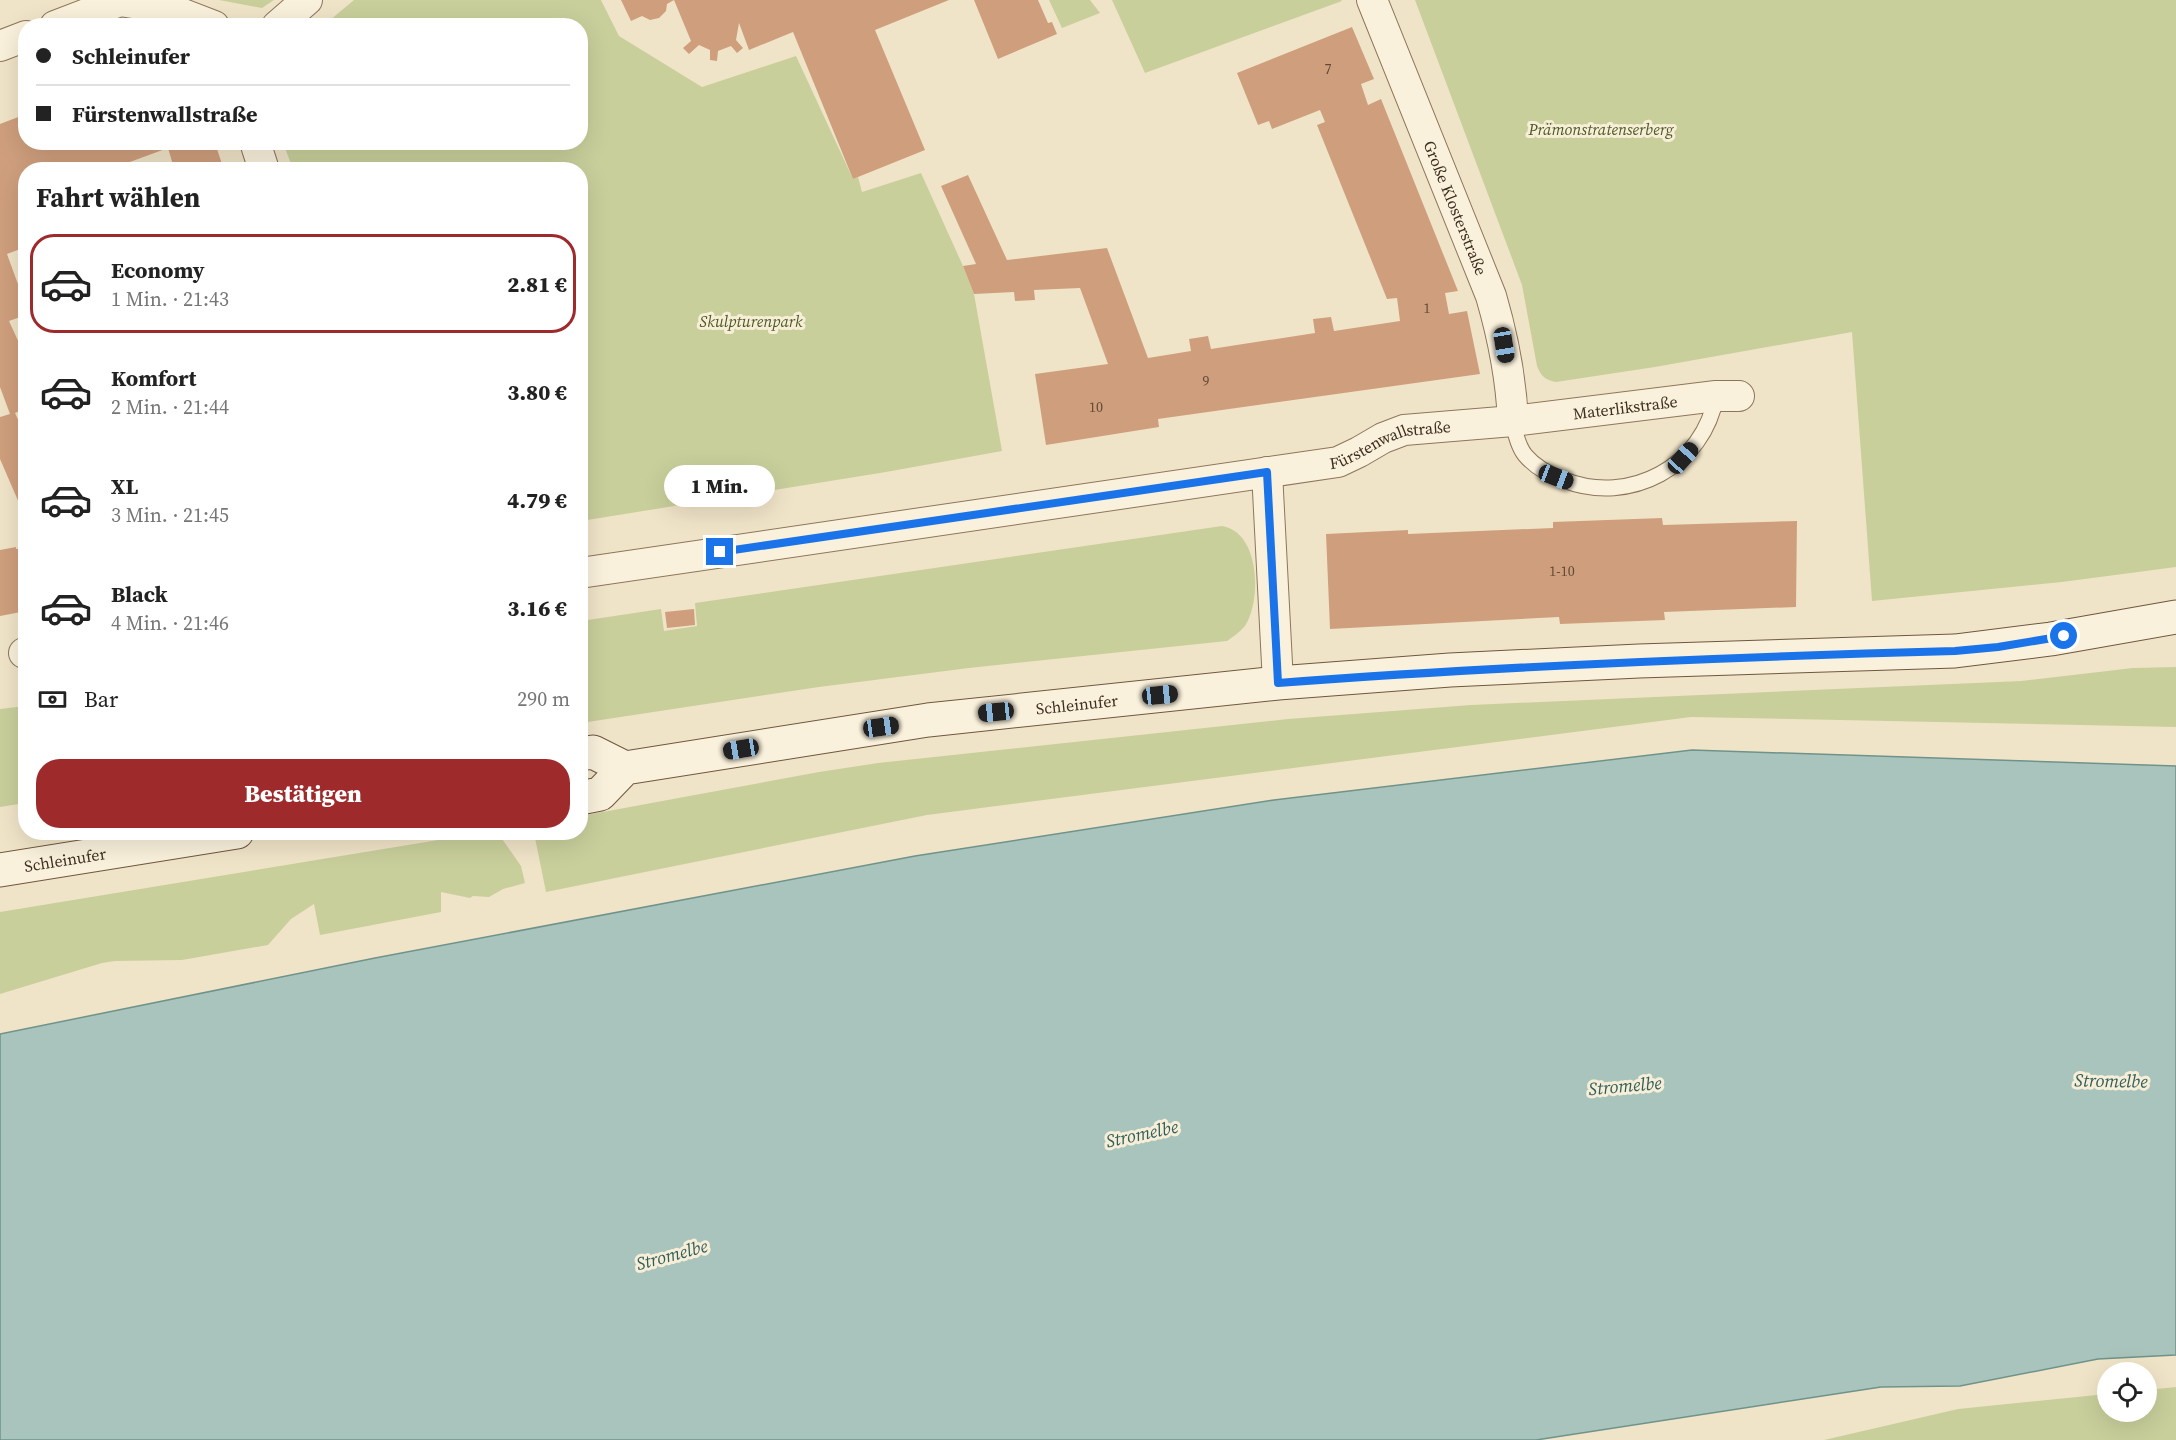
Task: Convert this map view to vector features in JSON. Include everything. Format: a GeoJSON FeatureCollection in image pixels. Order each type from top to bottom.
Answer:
{"type":"FeatureCollection","features":[{"type":"Feature","properties":{"kind":"main road","name":"Schleinufer"},"geometry":{"type":"LineString","coordinates":[[625,768],[927,720],[1278,683],[1450,670],[1639,661],[1955,651],[2040,641],[2176,617]]}},
{"type":"Feature","properties":{"kind":"main road"},"geometry":{"type":"LineString","coordinates":[[588,753],[593,752],[625,768],[600,794],[588,796]]}},
{"type":"Feature","properties":{"kind":"main road","name":"Schleinufer"},"geometry":{"type":"LineString","coordinates":[[0,870],[187,840]]}},
{"type":"Feature","properties":{"kind":"street"},"geometry":{"type":"LineString","coordinates":[[286,18],[307,0]]}},
{"type":"Feature","properties":{"kind":"street","name":"Große Klosterstraße"},"geometry":{"type":"LineString","coordinates":[[1372,0],[1491,296],[1504,345],[1512,394],[1513,421]]}},
{"type":"Feature","properties":{"kind":"street"},"geometry":{"type":"LineString","coordinates":[[75,18],[117,1],[170,9],[193,18]]}},
{"type":"Feature","properties":{"kind":"street"},"geometry":{"type":"LineString","coordinates":[[0,46],[18,39]]}},
{"type":"Feature","properties":{"kind":"street","name":"Materlikstraße"},"geometry":{"type":"LineString","coordinates":[[1513,421],[1727,396]]}},
{"type":"Feature","properties":{"kind":"street","name":"Fürstenwallstraße"},"geometry":{"type":"LineString","coordinates":[[588,572],[1338,462],[1359,453],[1383,438],[1404,430],[1513,421]]}},
{"type":"Feature","properties":{"kind":"street"},"geometry":{"type":"LineString","coordinates":[[1267,472],[1278,683]]}},
{"type":"Feature","properties":{"kind":"lane"},"geometry":{"type":"LineString","coordinates":[[1513,421],[1516,435],[1526,455],[1546,472],[1582,486],[1620,486],[1655,477],[1683,458],[1705,431],[1714,408],[1727,396]]}},
{"type":"Feature","properties":{"kind":"green space"},"geometry":{"type":"Polygon","coordinates":[[[219,0],[274,0],[262,8],[219,0]]]}},
{"type":"Feature","properties":{"kind":"green space","name":"Skulpturenpark"},"geometry":{"type":"Polygon","coordinates":[[[354,0],[601,0],[619,36],[702,87],[796,56],[853,179],[858,177],[862,192],[921,173],[974,294],[1002,451],[588,520],[588,162],[290,162],[286,150],[588,150],[588,18],[332,18],[354,0]]]}},
{"type":"Feature","properties":{"kind":"green space"},"geometry":{"type":"Polygon","coordinates":[[[1049,0],[1090,0],[1100,13],[1062,28],[1049,0]]]}},
{"type":"Feature","properties":{"kind":"green space"},"geometry":{"type":"Polygon","coordinates":[[[1112,0],[1341,0],[1342,1],[1145,73],[1112,0]]]}},
{"type":"Feature","properties":{"kind":"green space","name":"Prämonstratenserberg"},"geometry":{"type":"Polygon","coordinates":[[[1415,0],[2176,0],[2176,567],[2062,582],[1872,601],[1852,332],[1556,382],[1544,377],[1537,366],[1522,285],[1415,0]]]}},
{"type":"Feature","properties":{"kind":"green space"},"geometry":{"type":"Polygon","coordinates":[[[1222,526],[1235,531],[1244,540],[1254,569],[1255,585],[1254,600],[1245,626],[1227,641],[969,668],[819,687],[588,722],[588,620],[661,609],[664,631],[697,626],[695,603],[1222,526]]]}},
{"type":"Feature","properties":{"kind":"green space"},"geometry":{"type":"Polygon","coordinates":[[[2176,667],[2176,727],[1691,717],[927,815],[546,892],[535,840],[588,840],[588,815],[878,763],[1288,719],[1471,705],[2021,681],[2133,668],[2176,667]]]}},
{"type":"Feature","properties":{"kind":"green space"},"geometry":{"type":"Polygon","coordinates":[[[18,707],[18,804],[0,807],[0,709],[18,707]]]}},
{"type":"Feature","properties":{"kind":"green space"},"geometry":{"type":"Polygon","coordinates":[[[438,840],[503,840],[521,866],[525,883],[503,889],[489,897],[473,896],[470,898],[441,892],[441,912],[320,935],[314,904],[291,919],[268,945],[182,960],[102,963],[0,994],[0,912],[438,840]]]}},
{"type":"Feature","properties":{"kind":"green space"},"geometry":{"type":"Polygon","coordinates":[[[2176,1387],[2176,1440],[1824,1440],[1958,1409],[2097,1395],[2097,1422],[2157,1422],[2157,1389],[2176,1387]]]}},
{"type":"Feature","properties":{"kind":"water","name":"Stromelbe"},"geometry":{"type":"Polygon","coordinates":[[[1692,750],[2176,766],[2176,1355],[2098,1359],[1960,1386],[1881,1387],[1536,1440],[0,1440],[0,1034],[375,958],[915,856],[1274,800],[1692,750]]]}},
{"type":"Feature","properties":{"kind":"building"},"geometry":{"type":"Polygon","coordinates":[[[621,0],[674,0],[667,4],[666,11],[659,18],[650,20],[642,16],[631,21],[621,0]]]}},
{"type":"Feature","properties":{"kind":"building"},"geometry":{"type":"Polygon","coordinates":[[[674,0],[949,0],[875,30],[925,150],[853,179],[793,32],[749,50],[739,23],[736,40],[743,48],[737,53],[731,46],[718,51],[717,61],[710,60],[710,50],[699,45],[689,54],[683,48],[691,41],[674,0]]]}},
{"type":"Feature","properties":{"kind":"building"},"geometry":{"type":"Polygon","coordinates":[[[974,0],[1038,0],[1048,23],[1052,22],[1057,34],[998,59],[974,0]]]}},
{"type":"Feature","properties":{"kind":"building"},"geometry":{"type":"Polygon","coordinates":[[[1352,27],[1374,79],[1361,84],[1368,105],[1381,99],[1458,291],[1445,293],[1449,314],[1467,311],[1480,374],[1158,419],[1159,427],[1046,445],[1035,374],[1108,364],[1080,288],[1034,290],[1035,300],[1015,301],[1014,292],[974,294],[963,266],[976,264],[941,186],[968,175],[1007,260],[1107,248],[1148,358],[1191,351],[1189,339],[1208,336],[1211,349],[1315,333],[1313,319],[1331,317],[1334,331],[1400,321],[1397,298],[1387,299],[1317,125],[1325,122],[1320,110],[1272,129],[1269,121],[1258,125],[1237,73],[1352,27]]]}},
{"type":"Feature","properties":{"kind":"building"},"geometry":{"type":"Polygon","coordinates":[[[18,117],[18,150],[163,150],[130,162],[18,162],[18,250],[7,254],[18,284],[18,318],[9,321],[18,341],[18,412],[15,413],[18,420],[18,501],[0,459],[0,417],[10,414],[0,387],[0,124],[18,117]]]}},
{"type":"Feature","properties":{"kind":"building"},"geometry":{"type":"Polygon","coordinates":[[[169,150],[217,150],[221,162],[172,162],[169,150]]]}},
{"type":"Feature","properties":{"kind":"building"},"geometry":{"type":"Polygon","coordinates":[[[1662,518],[1663,525],[1797,521],[1796,607],[1664,612],[1665,620],[1560,624],[1559,617],[1330,629],[1326,534],[1408,530],[1408,534],[1553,528],[1553,522],[1662,518]]]}},
{"type":"Feature","properties":{"kind":"building"},"geometry":{"type":"Polygon","coordinates":[[[16,547],[18,549],[18,613],[0,616],[0,550],[16,547]]]}},
{"type":"Feature","properties":{"kind":"building"},"geometry":{"type":"Polygon","coordinates":[[[694,609],[695,625],[667,628],[665,612],[694,609]]]}},
{"type":"Feature","properties":{"kind":"route"},"geometry":{"type":"LineString","coordinates":[[720,552],[1267,472],[1278,683],[1450,670],[1639,661],[1955,651],[1998,647],[2064,636]]}}]}
